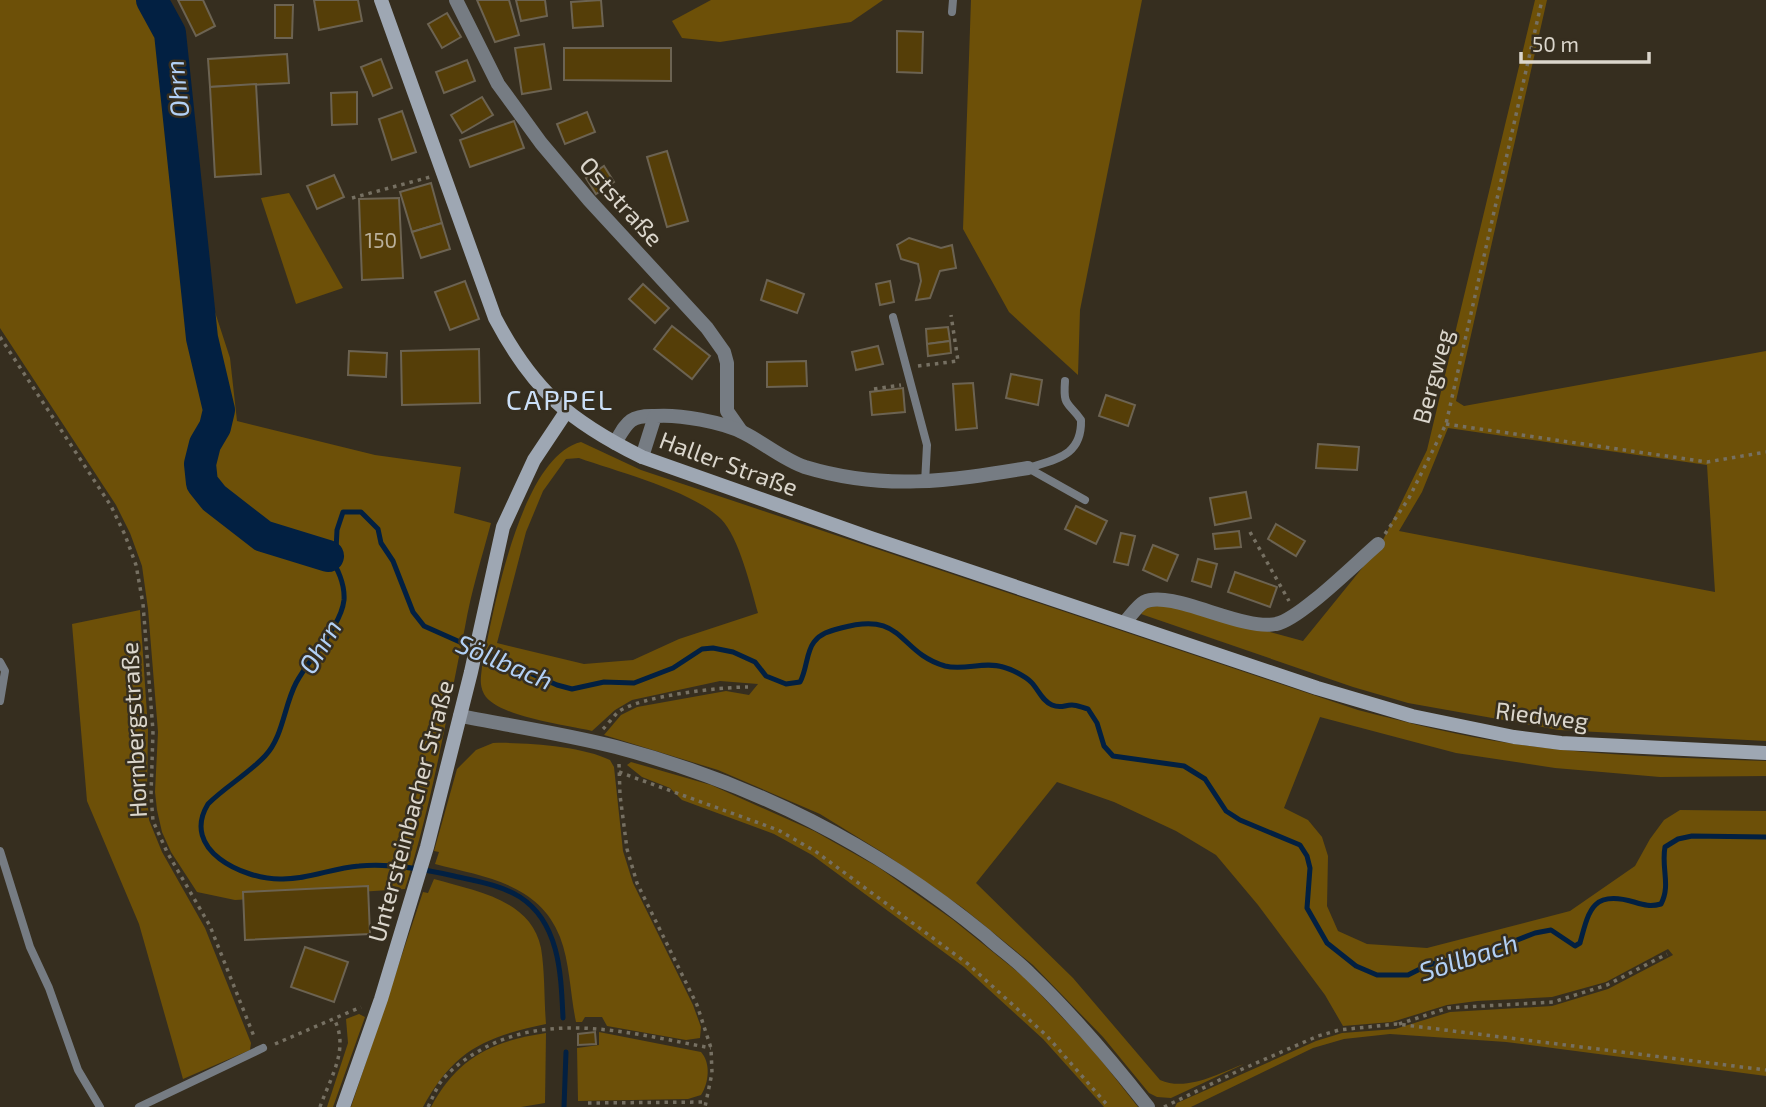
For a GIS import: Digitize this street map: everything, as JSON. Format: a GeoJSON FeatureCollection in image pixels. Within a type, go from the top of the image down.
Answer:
{"type":"FeatureCollection","features":[{"type":"Feature","properties":{"kind":"main road","name":"Haller Straße"},"geometry":{"type":"LineString","coordinates":[[381,0],[495,318],[514,354],[540,388],[566,412],[642,457],[871,538],[1317,688]]}},
{"type":"Feature","properties":{"kind":"main road","name":"Untersteinbacher Straße"},"geometry":{"type":"LineString","coordinates":[[343,1107],[381,999],[427,847],[471,672],[503,527],[534,460],[566,412]]}},
{"type":"Feature","properties":{"kind":"main road","name":"Riedweg"},"geometry":{"type":"LineString","coordinates":[[1317,688],[1412,716],[1514,737],[1631,748],[1766,753]]}},
{"type":"Feature","properties":{"kind":"street","name":"Oststraße"},"geometry":{"type":"LineString","coordinates":[[456,0],[498,84],[541,143],[589,200],[707,328],[724,352],[727,363],[727,411],[741,431]]}},
{"type":"Feature","properties":{"kind":"street"},"geometry":{"type":"LineString","coordinates":[[615,443],[629,420],[642,415],[676,415],[741,431],[802,466],[854,480],[925,483],[1028,468]]}},
{"type":"Feature","properties":{"kind":"street"},"geometry":{"type":"LineString","coordinates":[[642,457],[656,416]]}},
{"type":"Feature","properties":{"kind":"street"},"geometry":{"type":"LineString","coordinates":[[1125,622],[1144,602],[1166,600],[1260,626],[1279,624],[1297,614],[1378,544]]}},
{"type":"Feature","properties":{"kind":"street"},"geometry":{"type":"LineString","coordinates":[[460,716],[618,748],[715,778],[816,821],[881,859],[956,912],[1028,971],[1098,1043],[1148,1107]]}},
{"type":"Feature","properties":{"kind":"lane"},"geometry":{"type":"LineString","coordinates":[[952,12],[953,0]]}},
{"type":"Feature","properties":{"kind":"lane"},"geometry":{"type":"LineString","coordinates":[[893,317],[927,444],[925,483]]}},
{"type":"Feature","properties":{"kind":"lane"},"geometry":{"type":"LineString","coordinates":[[1028,468],[1061,458],[1070,452],[1078,441],[1081,420],[1066,405],[1065,381]]}},
{"type":"Feature","properties":{"kind":"lane"},"geometry":{"type":"LineString","coordinates":[[1028,468],[1085,500]]}},
{"type":"Feature","properties":{"kind":"lane"},"geometry":{"type":"LineString","coordinates":[[0,662],[5,671],[0,701]]}},
{"type":"Feature","properties":{"kind":"lane"},"geometry":{"type":"LineString","coordinates":[[0,851],[30,947],[49,988],[78,1070],[100,1107]]}},
{"type":"Feature","properties":{"kind":"lane"},"geometry":{"type":"LineString","coordinates":[[139,1107],[264,1048]]}},
{"type":"Feature","properties":{"kind":"path","name":"Bergweg"},"geometry":{"type":"LineString","coordinates":[[1378,544],[1409,498],[1447,425],[1542,0]]}},
{"type":"Feature","properties":{"kind":"path"},"geometry":{"type":"LineString","coordinates":[[352,198],[442,173]]}},
{"type":"Feature","properties":{"kind":"path"},"geometry":{"type":"LineString","coordinates":[[906,368],[958,361],[951,316]]}},
{"type":"Feature","properties":{"kind":"path","name":"Hornbergstraße"},"geometry":{"type":"LineString","coordinates":[[0,337],[111,506],[125,535],[136,565],[143,604],[153,731],[153,821],[167,852],[210,926],[256,1043],[264,1048]]}},
{"type":"Feature","properties":{"kind":"path"},"geometry":{"type":"LineString","coordinates":[[874,389],[910,383]]}},
{"type":"Feature","properties":{"kind":"path"},"geometry":{"type":"LineString","coordinates":[[1447,425],[1707,462],[1766,452]]}},
{"type":"Feature","properties":{"kind":"path"},"geometry":{"type":"LineString","coordinates":[[1250,532],[1297,614]]}},
{"type":"Feature","properties":{"kind":"path"},"geometry":{"type":"LineString","coordinates":[[594,742],[618,713],[636,703],[727,687],[748,687]]}},
{"type":"Feature","properties":{"kind":"path"},"geometry":{"type":"LineString","coordinates":[[588,1103],[706,1105],[712,1073],[711,1048],[697,1005],[637,883],[627,849],[618,748]]}},
{"type":"Feature","properties":{"kind":"path"},"geometry":{"type":"LineString","coordinates":[[619,772],[778,830],[815,852],[968,964],[1047,1036],[1109,1107]]}},
{"type":"Feature","properties":{"kind":"path"},"geometry":{"type":"LineString","coordinates":[[1164,1107],[1318,1036],[1339,1030],[1397,1024],[1448,1008],[1553,1002],[1607,985],[1667,954]]}},
{"type":"Feature","properties":{"kind":"path"},"geometry":{"type":"LineString","coordinates":[[264,1048],[381,999]]}},
{"type":"Feature","properties":{"kind":"path"},"geometry":{"type":"LineString","coordinates":[[320,1107],[337,1065],[342,1044],[341,1031],[334,1019]]}},
{"type":"Feature","properties":{"kind":"path"},"geometry":{"type":"LineString","coordinates":[[1397,1024],[1766,1070]]}},
{"type":"Feature","properties":{"kind":"path"},"geometry":{"type":"LineString","coordinates":[[428,1107],[441,1082],[463,1060],[490,1044],[516,1034],[580,1027],[711,1048]]}},
{"type":"Feature","properties":{"kind":"shaded area"},"geometry":{"type":"Polygon","coordinates":[[[0,0],[170,0],[183,42],[214,309],[230,358],[237,421],[375,455],[461,467],[454,513],[491,523],[470,601],[431,792],[405,889],[235,900],[197,892],[171,852],[162,832],[155,792],[158,732],[142,566],[116,505],[0,328],[0,0]]]}},
{"type":"Feature","properties":{"kind":"shaded area"},"geometry":{"type":"Polygon","coordinates":[[[711,0],[883,0],[851,22],[720,42],[682,38],[672,21],[711,0]]]}},
{"type":"Feature","properties":{"kind":"shaded area"},"geometry":{"type":"Polygon","coordinates":[[[971,0],[1142,0],[1080,310],[1078,375],[1009,312],[963,229],[971,0]]]}},
{"type":"Feature","properties":{"kind":"shaded area"},"geometry":{"type":"Polygon","coordinates":[[[1535,0],[1547,0],[1456,401],[1464,406],[1766,351],[1766,741],[1559,730],[1408,703],[1353,687],[1141,614],[1146,608],[1168,604],[1303,641],[1380,546],[1427,450],[1535,0]],[[1448,428],[1422,492],[1399,531],[1715,592],[1707,465],[1448,428]]]}},
{"type":"Feature","properties":{"kind":"shaded area"},"geometry":{"type":"Polygon","coordinates":[[[289,193],[343,288],[296,304],[261,198],[289,193]]]}},
{"type":"Feature","properties":{"kind":"shaded area"},"geometry":{"type":"Polygon","coordinates":[[[581,442],[641,470],[1358,710],[1456,734],[1546,748],[1640,756],[1766,761],[1766,776],[1660,777],[1555,768],[1456,753],[1320,717],[1284,808],[1308,820],[1322,837],[1328,856],[1327,906],[1338,931],[1367,944],[1427,948],[1570,911],[1635,866],[1664,820],[1680,810],[1766,811],[1766,1076],[1506,1042],[1390,1034],[1344,1039],[1313,1048],[1191,1107],[1175,1107],[1177,1103],[1316,1041],[1342,1033],[1395,1029],[1450,1012],[1552,1006],[1608,989],[1673,955],[1668,949],[1606,982],[1552,997],[1447,1005],[1392,1022],[1343,1026],[1325,995],[1258,905],[1216,855],[1176,831],[1114,802],[1057,782],[976,883],[1073,978],[1160,1080],[1192,1083],[1244,1064],[1171,1098],[1157,1097],[1149,1093],[1103,1037],[1033,965],[963,908],[885,854],[820,814],[718,770],[604,735],[621,715],[637,707],[726,691],[749,695],[758,684],[720,681],[632,700],[615,710],[592,731],[517,714],[491,702],[482,690],[481,677],[502,576],[526,505],[541,476],[560,454],[581,442]],[[579,458],[566,459],[543,491],[526,532],[497,643],[584,664],[633,660],[679,639],[758,613],[739,550],[721,519],[674,491],[579,458]]]}},
{"type":"Feature","properties":{"kind":"shaded area"},"geometry":{"type":"Polygon","coordinates":[[[140,610],[148,729],[149,820],[162,852],[205,928],[251,1043],[250,1050],[183,1079],[139,924],[87,801],[72,624],[140,610]]]}},
{"type":"Feature","properties":{"kind":"shaded area"},"geometry":{"type":"Polygon","coordinates":[[[493,743],[569,748],[610,760],[614,767],[623,851],[633,883],[693,1005],[701,1027],[700,1038],[686,1040],[607,1026],[602,1017],[585,1017],[582,1022],[576,1022],[563,947],[551,919],[538,905],[508,885],[435,864],[439,852],[434,851],[457,769],[476,750],[493,743]]]}},
{"type":"Feature","properties":{"kind":"shaded area"},"geometry":{"type":"Polygon","coordinates":[[[631,762],[711,785],[814,831],[878,867],[952,919],[1025,978],[1093,1050],[1138,1107],[1104,1107],[1043,1039],[964,967],[812,855],[774,834],[682,800],[670,788],[642,777],[627,765],[631,762]]]}},
{"type":"Feature","properties":{"kind":"shaded area"},"geometry":{"type":"Polygon","coordinates":[[[434,879],[483,893],[514,908],[526,918],[535,931],[541,948],[546,1024],[505,1034],[473,1049],[447,1072],[423,1107],[351,1107],[423,892],[428,893],[434,879]]]}},
{"type":"Feature","properties":{"kind":"shaded area"},"geometry":{"type":"Polygon","coordinates":[[[359,1014],[365,1017],[333,1107],[327,1107],[348,1043],[346,1019],[359,1014]]]}},
{"type":"Feature","properties":{"kind":"shaded area"},"geometry":{"type":"Polygon","coordinates":[[[599,1032],[701,1052],[708,1073],[701,1095],[688,1099],[578,1101],[577,1048],[599,1045],[599,1032]]]}},
{"type":"Feature","properties":{"kind":"shaded area"},"geometry":{"type":"Polygon","coordinates":[[[546,1033],[545,1103],[521,1107],[431,1107],[452,1076],[478,1055],[509,1041],[546,1033]]]}},
{"type":"Feature","properties":{"kind":"building"},"geometry":{"type":"Polygon","coordinates":[[[178,0],[203,0],[215,26],[196,36],[178,0]]]}},
{"type":"Feature","properties":{"kind":"building"},"geometry":{"type":"Polygon","coordinates":[[[314,0],[358,0],[362,21],[319,30],[314,0]]]}},
{"type":"Feature","properties":{"kind":"building"},"geometry":{"type":"Polygon","coordinates":[[[477,0],[509,0],[519,35],[495,42],[477,0]]]}},
{"type":"Feature","properties":{"kind":"building"},"geometry":{"type":"Polygon","coordinates":[[[516,0],[545,0],[547,16],[521,21],[516,0]]]}},
{"type":"Feature","properties":{"kind":"building"},"geometry":{"type":"Polygon","coordinates":[[[601,0],[603,26],[573,28],[571,2],[601,0]]]}},
{"type":"Feature","properties":{"kind":"building"},"geometry":{"type":"Polygon","coordinates":[[[275,5],[293,5],[292,38],[275,38],[275,5]]]}},
{"type":"Feature","properties":{"kind":"building"},"geometry":{"type":"Polygon","coordinates":[[[447,13],[461,37],[442,48],[428,24],[447,13]]]}},
{"type":"Feature","properties":{"kind":"building"},"geometry":{"type":"Polygon","coordinates":[[[897,31],[923,32],[922,73],[897,72],[897,31]]]}},
{"type":"Feature","properties":{"kind":"building"},"geometry":{"type":"Polygon","coordinates":[[[544,44],[551,89],[522,94],[515,48],[544,44]]]}},
{"type":"Feature","properties":{"kind":"building"},"geometry":{"type":"Polygon","coordinates":[[[564,48],[671,48],[671,81],[564,80],[564,48]]]}},
{"type":"Feature","properties":{"kind":"building"},"geometry":{"type":"Polygon","coordinates":[[[287,54],[289,83],[210,87],[208,59],[287,54]]]}},
{"type":"Feature","properties":{"kind":"building"},"geometry":{"type":"Polygon","coordinates":[[[381,59],[392,88],[373,96],[361,67],[381,59]]]}},
{"type":"Feature","properties":{"kind":"building"},"geometry":{"type":"Polygon","coordinates":[[[467,60],[475,81],[444,93],[436,72],[467,60]]]}},
{"type":"Feature","properties":{"kind":"building"},"geometry":{"type":"Polygon","coordinates":[[[256,84],[261,174],[215,177],[210,87],[256,84]]]}},
{"type":"Feature","properties":{"kind":"building"},"geometry":{"type":"Polygon","coordinates":[[[357,92],[357,124],[332,125],[331,93],[357,92]]]}},
{"type":"Feature","properties":{"kind":"building"},"geometry":{"type":"Polygon","coordinates":[[[482,97],[493,115],[462,133],[451,115],[482,97]]]}},
{"type":"Feature","properties":{"kind":"building"},"geometry":{"type":"Polygon","coordinates":[[[402,111],[416,152],[392,160],[379,119],[402,111]]]}},
{"type":"Feature","properties":{"kind":"building"},"geometry":{"type":"Polygon","coordinates":[[[587,112],[595,132],[565,144],[557,124],[587,112]]]}},
{"type":"Feature","properties":{"kind":"building"},"geometry":{"type":"Polygon","coordinates":[[[514,121],[524,148],[470,167],[460,140],[514,121]]]}},
{"type":"Feature","properties":{"kind":"building"},"geometry":{"type":"Polygon","coordinates":[[[667,151],[688,221],[667,227],[647,157],[667,151]]]}},
{"type":"Feature","properties":{"kind":"building"},"geometry":{"type":"Polygon","coordinates":[[[604,166],[614,182],[596,194],[586,178],[604,166]]]}},
{"type":"Feature","properties":{"kind":"building"},"geometry":{"type":"Polygon","coordinates":[[[334,175],[344,197],[317,209],[307,186],[334,175]]]}},
{"type":"Feature","properties":{"kind":"building"},"geometry":{"type":"Polygon","coordinates":[[[431,183],[442,223],[412,232],[400,192],[431,183]]]}},
{"type":"Feature","properties":{"kind":"building"},"geometry":{"type":"Polygon","coordinates":[[[399,198],[403,278],[362,280],[359,199],[399,198]]]}},
{"type":"Feature","properties":{"kind":"building"},"geometry":{"type":"Polygon","coordinates":[[[442,223],[450,249],[421,258],[412,232],[442,223]]]}},
{"type":"Feature","properties":{"kind":"building"},"geometry":{"type":"Polygon","coordinates":[[[909,238],[941,248],[952,245],[956,268],[940,271],[930,298],[916,300],[921,281],[918,264],[901,259],[897,245],[909,238]]]}},
{"type":"Feature","properties":{"kind":"building"},"geometry":{"type":"Polygon","coordinates":[[[767,280],[804,294],[797,313],[761,300],[767,280]]]}},
{"type":"Feature","properties":{"kind":"building"},"geometry":{"type":"Polygon","coordinates":[[[465,281],[479,319],[450,330],[435,292],[465,281]]]}},
{"type":"Feature","properties":{"kind":"building"},"geometry":{"type":"Polygon","coordinates":[[[890,281],[894,302],[880,305],[876,284],[890,281]]]}},
{"type":"Feature","properties":{"kind":"building"},"geometry":{"type":"Polygon","coordinates":[[[643,284],[669,308],[655,323],[629,299],[643,284]]]}},
{"type":"Feature","properties":{"kind":"building"},"geometry":{"type":"Polygon","coordinates":[[[672,326],[710,356],[692,379],[654,349],[672,326]]]}},
{"type":"Feature","properties":{"kind":"building"},"geometry":{"type":"Polygon","coordinates":[[[948,327],[950,341],[927,344],[926,329],[948,327]]]}},
{"type":"Feature","properties":{"kind":"building"},"geometry":{"type":"Polygon","coordinates":[[[950,341],[951,353],[928,356],[927,344],[950,341]]]}},
{"type":"Feature","properties":{"kind":"building"},"geometry":{"type":"Polygon","coordinates":[[[878,346],[883,364],[856,370],[852,352],[878,346]]]}},
{"type":"Feature","properties":{"kind":"building"},"geometry":{"type":"Polygon","coordinates":[[[479,349],[480,403],[402,405],[401,351],[479,349]]]}},
{"type":"Feature","properties":{"kind":"building"},"geometry":{"type":"Polygon","coordinates":[[[349,351],[387,353],[386,377],[348,375],[349,351]]]}},
{"type":"Feature","properties":{"kind":"building"},"geometry":{"type":"Polygon","coordinates":[[[806,361],[807,386],[767,387],[767,362],[806,361]]]}},
{"type":"Feature","properties":{"kind":"building"},"geometry":{"type":"Polygon","coordinates":[[[1011,374],[1042,380],[1038,405],[1006,398],[1011,374]]]}},
{"type":"Feature","properties":{"kind":"building"},"geometry":{"type":"Polygon","coordinates":[[[973,383],[977,428],[956,430],[953,384],[973,383]]]}},
{"type":"Feature","properties":{"kind":"building"},"geometry":{"type":"Polygon","coordinates":[[[903,388],[905,412],[872,415],[870,392],[903,388]]]}},
{"type":"Feature","properties":{"kind":"building"},"geometry":{"type":"Polygon","coordinates":[[[1106,395],[1135,405],[1128,426],[1099,416],[1106,395]]]}},
{"type":"Feature","properties":{"kind":"building"},"geometry":{"type":"Polygon","coordinates":[[[1318,444],[1359,447],[1357,470],[1316,468],[1318,444]]]}},
{"type":"Feature","properties":{"kind":"building"},"geometry":{"type":"Polygon","coordinates":[[[1246,492],[1251,518],[1215,525],[1210,498],[1246,492]]]}},
{"type":"Feature","properties":{"kind":"building"},"geometry":{"type":"Polygon","coordinates":[[[1076,506],[1107,521],[1096,544],[1065,529],[1076,506]]]}},
{"type":"Feature","properties":{"kind":"building"},"geometry":{"type":"Polygon","coordinates":[[[1276,524],[1305,541],[1296,556],[1268,539],[1276,524]]]}},
{"type":"Feature","properties":{"kind":"building"},"geometry":{"type":"Polygon","coordinates":[[[1239,531],[1241,547],[1215,549],[1213,534],[1239,531]]]}},
{"type":"Feature","properties":{"kind":"building"},"geometry":{"type":"Polygon","coordinates":[[[1121,533],[1135,536],[1128,565],[1114,562],[1121,533]]]}},
{"type":"Feature","properties":{"kind":"building"},"geometry":{"type":"Polygon","coordinates":[[[1153,545],[1178,555],[1167,581],[1143,570],[1153,545]]]}},
{"type":"Feature","properties":{"kind":"building"},"geometry":{"type":"Polygon","coordinates":[[[1198,559],[1217,564],[1211,587],[1192,581],[1198,559]]]}},
{"type":"Feature","properties":{"kind":"building"},"geometry":{"type":"Polygon","coordinates":[[[1235,572],[1277,587],[1270,607],[1228,592],[1235,572]]]}},
{"type":"Feature","properties":{"kind":"building"},"geometry":{"type":"Polygon","coordinates":[[[368,886],[370,934],[245,940],[243,892],[368,886]]]}},
{"type":"Feature","properties":{"kind":"building"},"geometry":{"type":"Polygon","coordinates":[[[305,947],[348,962],[334,1002],[291,987],[305,947]]]}},
{"type":"Feature","properties":{"kind":"building"},"geometry":{"type":"Polygon","coordinates":[[[595,1032],[596,1044],[578,1045],[578,1034],[595,1032]]]}},
{"type":"Feature","properties":{"kind":"waterway","name":"Ohrn"},"geometry":{"type":"LineString","coordinates":[[152,0],[170,33],[202,338],[219,410],[200,464],[202,483],[214,498],[263,536],[328,556]]}},
{"type":"Feature","properties":{"kind":"waterway","name":"Söllbach"},"geometry":{"type":"LineString","coordinates":[[563,1018],[559,968],[551,935],[533,908],[513,893],[471,880],[395,866],[349,867],[290,879],[265,878],[249,874],[220,859],[209,848],[202,835],[202,820],[208,804],[258,763],[276,740],[296,683],[331,632],[342,610],[342,582],[328,556],[336,550],[337,530],[343,512],[361,512],[378,529],[381,543],[393,561],[413,612],[424,626],[557,685],[572,689],[604,682],[634,683],[673,668],[702,649],[713,648],[733,652],[755,662],[766,676],[786,684],[800,682],[809,651],[817,639],[829,631],[862,624],[877,624],[889,628],[917,652],[945,666],[996,665],[1014,671],[1031,682],[1048,703],[1060,707],[1074,705],[1088,709],[1097,723],[1104,746],[1113,756],[1184,766],[1205,779],[1226,811],[1240,820],[1300,845],[1310,868],[1307,908],[1327,943],[1356,966],[1377,975],[1408,975],[1428,965],[1494,949],[1535,933],[1551,930],[1575,946],[1580,943],[1590,912],[1601,901],[1620,899],[1647,905],[1661,904],[1666,883],[1665,847],[1678,839],[1692,836],[1766,837]]}},
{"type":"Feature","properties":{"kind":"waterway","name":"Ohrn"},"geometry":{"type":"LineString","coordinates":[[564,1107],[566,1052]]}},
{"type":"Feature","properties":{"kind":"district","name":"CAPPEL"},"geometry":{"type":"Point","coordinates":[560,399]}}]}
